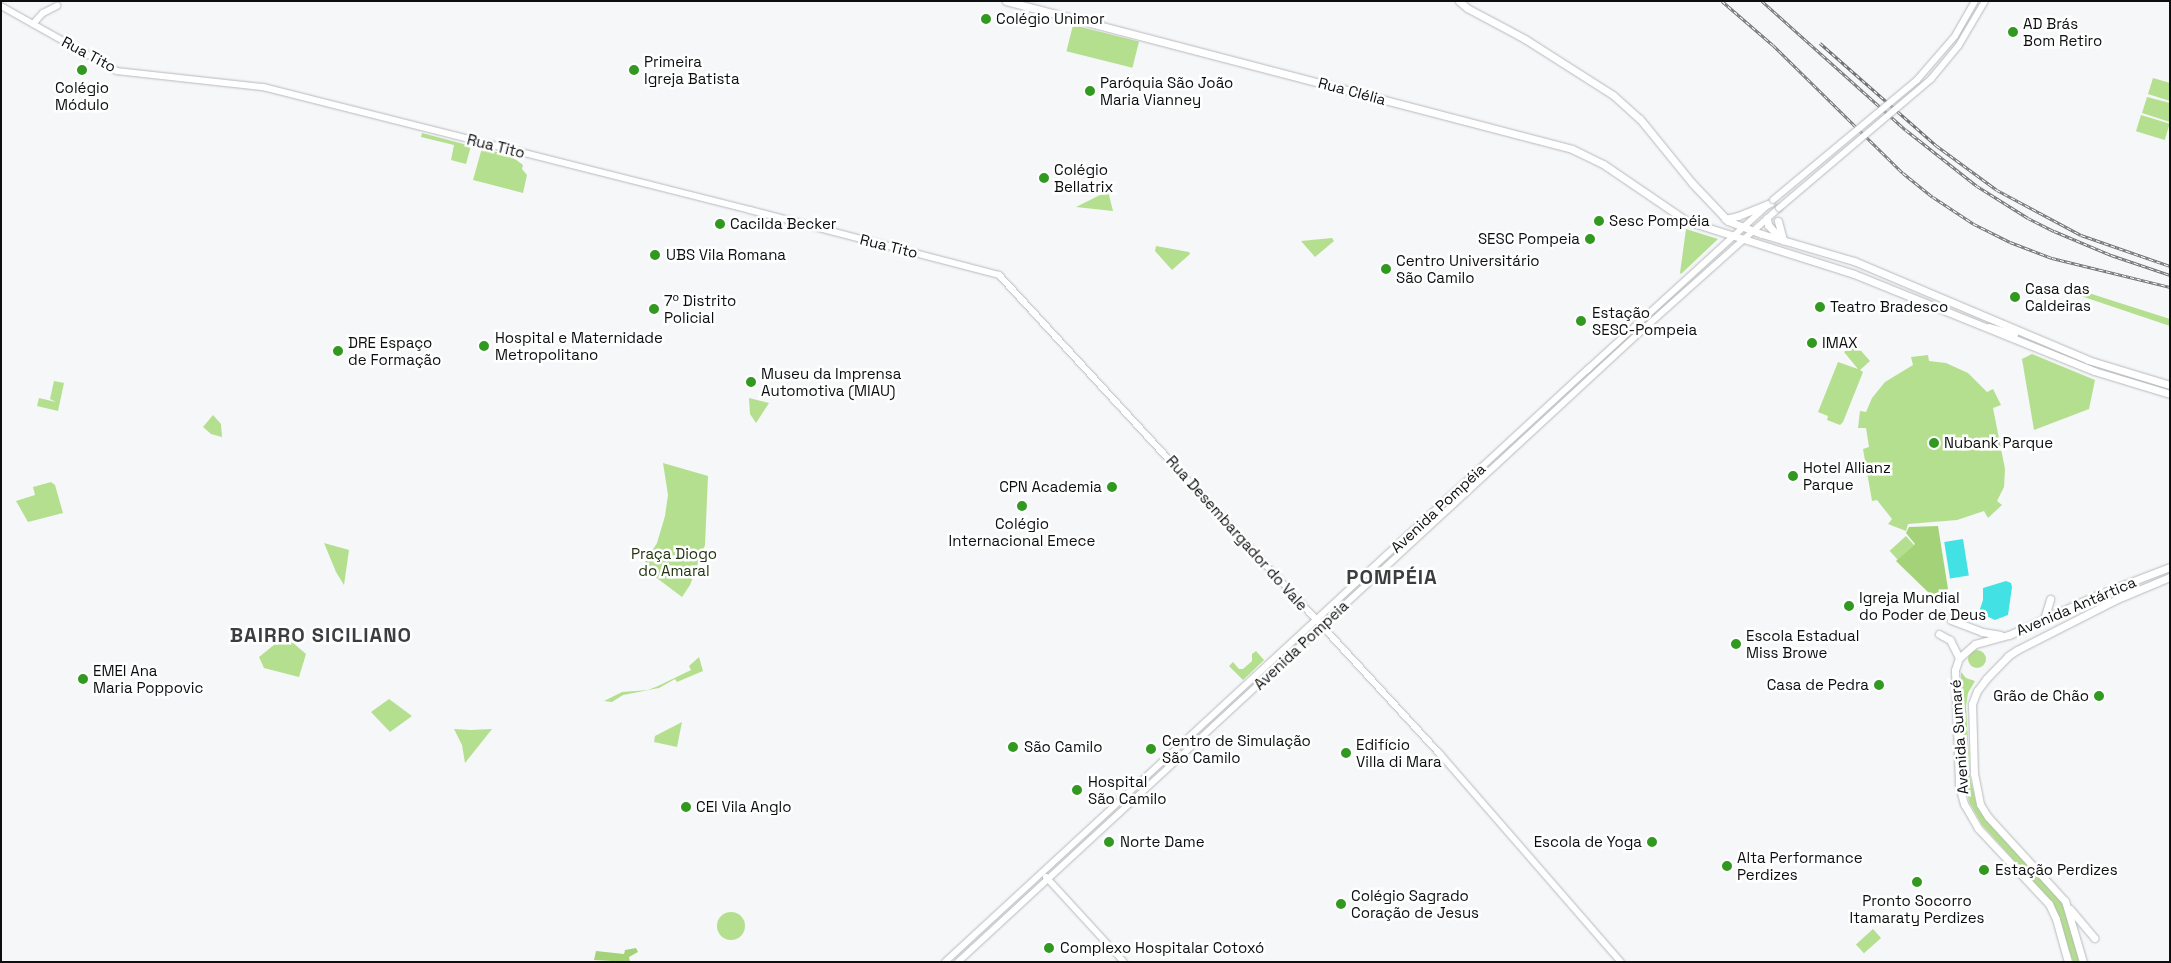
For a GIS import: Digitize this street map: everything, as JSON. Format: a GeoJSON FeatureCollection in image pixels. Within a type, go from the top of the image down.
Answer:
{"type":"FeatureCollection","features":[{"type":"Feature","properties":{"kind":"main road","name":"Rua Clélia"},"geometry":{"type":"LineString","coordinates":[[1006,1],[1572,149],[1603,164],[1680,218],[1854,274],[1978,325]]}},
{"type":"Feature","properties":{"kind":"main road"},"geometry":{"type":"LineString","coordinates":[[1460,1],[1467,8],[1525,39],[1598,84],[1623,104],[1651,131],[1692,183],[1725,219],[1751,230],[1854,261],[2108,367],[2170,385]]}},
{"type":"Feature","properties":{"kind":"main road"},"geometry":{"type":"LineString","coordinates":[[1732,236],[1917,80],[1955,36],[1975,1]]}},
{"type":"Feature","properties":{"kind":"main road","name":"Avenida Pompeia"},"geometry":{"type":"LineString","coordinates":[[958,962],[1751,230],[1931,79],[1959,45],[1985,1]]}},
{"type":"Feature","properties":{"kind":"main road","name":"Rua Tito"},"geometry":{"type":"LineString","coordinates":[[1,6],[118,71],[263,87],[750,210],[999,276]]}},
{"type":"Feature","properties":{"kind":"main road"},"geometry":{"type":"LineString","coordinates":[[33,24],[43,13],[57,6]]}},
{"type":"Feature","properties":{"kind":"main road"},"geometry":{"type":"LineString","coordinates":[[1725,219],[1739,216],[1772,202]]}},
{"type":"Feature","properties":{"kind":"main road"},"geometry":{"type":"LineString","coordinates":[[1766,218],[1768,225],[1783,240]]}},
{"type":"Feature","properties":{"kind":"main road"},"geometry":{"type":"LineString","coordinates":[[1778,221],[1783,240]]}},
{"type":"Feature","properties":{"kind":"main road","name":"Avenida Pompéia"},"geometry":{"type":"LineString","coordinates":[[1042,872],[1732,236]]}},
{"type":"Feature","properties":{"kind":"main road","name":"Rua Desembargador do Vale"},"geometry":{"type":"LineString","coordinates":[[999,276],[1491,810],[1621,962]]}},
{"type":"Feature","properties":{"kind":"main road"},"geometry":{"type":"LineString","coordinates":[[1978,325],[2000,328],[2044,346],[2050,343]]}},
{"type":"Feature","properties":{"kind":"main road"},"geometry":{"type":"LineString","coordinates":[[1978,325],[2106,376],[2170,394]]}},
{"type":"Feature","properties":{"kind":"main road","name":"Avenida Antártica"},"geometry":{"type":"LineString","coordinates":[[1959,658],[1967,649],[1981,642],[2006,636],[2097,595],[2170,567]]}},
{"type":"Feature","properties":{"kind":"main road","name":"Avenida Antártica"},"geometry":{"type":"LineString","coordinates":[[1986,679],[2008,656],[2035,640],[2126,595],[2170,577]]}},
{"type":"Feature","properties":{"kind":"main road"},"geometry":{"type":"LineString","coordinates":[[2044,619],[2050,599]]}},
{"type":"Feature","properties":{"kind":"main road"},"geometry":{"type":"LineString","coordinates":[[1951,620],[1982,632],[2006,636]]}},
{"type":"Feature","properties":{"kind":"main road"},"geometry":{"type":"LineString","coordinates":[[1940,634],[1950,640],[1959,658]]}},
{"type":"Feature","properties":{"kind":"main road","name":"Avenida Sumaré"},"geometry":{"type":"LineString","coordinates":[[1959,658],[1955,670],[1954,684],[1960,785],[1964,804],[1978,828],[2048,904],[2056,919],[2068,962]]}},
{"type":"Feature","properties":{"kind":"main road","name":"Avenida Sumaré"},"geometry":{"type":"LineString","coordinates":[[1986,679],[1974,697],[1971,714],[1974,774],[1980,804],[1988,818],[2056,890],[2067,905],[2083,962]]}},
{"type":"Feature","properties":{"kind":"main road"},"geometry":{"type":"LineString","coordinates":[[945,962],[1042,872],[1124,962]]}},
{"type":"Feature","properties":{"kind":"main road"},"geometry":{"type":"LineString","coordinates":[[2067,905],[2094,938]]}},
{"type":"Feature","properties":{"kind":"green space"},"geometry":{"type":"Polygon","coordinates":[[[1073,25],[1139,41],[1132,68],[1066,51],[1073,25]]]}},
{"type":"Feature","properties":{"kind":"green space"},"geometry":{"type":"Polygon","coordinates":[[[2153,78],[2170,83],[2170,101],[2148,94],[2153,78]]]}},
{"type":"Feature","properties":{"kind":"green space"},"geometry":{"type":"Polygon","coordinates":[[[2147,97],[2170,103],[2170,122],[2142,113],[2147,97]]]}},
{"type":"Feature","properties":{"kind":"green space"},"geometry":{"type":"Polygon","coordinates":[[[2141,115],[2170,124],[2165,140],[2136,131],[2141,115]]]}},
{"type":"Feature","properties":{"kind":"green space"},"geometry":{"type":"Polygon","coordinates":[[[422,133],[471,146],[466,164],[451,160],[454,145],[421,137],[422,133]]]}},
{"type":"Feature","properties":{"kind":"green space"},"geometry":{"type":"Polygon","coordinates":[[[482,148],[511,156],[523,165],[522,169],[527,175],[523,193],[473,180],[482,148]]]}},
{"type":"Feature","properties":{"kind":"green space"},"geometry":{"type":"Polygon","coordinates":[[[1108,191],[1113,211],[1076,207],[1108,191]]]}},
{"type":"Feature","properties":{"kind":"green space"},"geometry":{"type":"Polygon","coordinates":[[[1686,229],[1718,239],[1681,274],[1680,273],[1686,229]]]}},
{"type":"Feature","properties":{"kind":"green space"},"geometry":{"type":"Polygon","coordinates":[[[1332,238],[1334,241],[1315,257],[1301,241],[1332,238]]]}},
{"type":"Feature","properties":{"kind":"green space"},"geometry":{"type":"Polygon","coordinates":[[[1156,246],[1189,252],[1190,254],[1172,270],[1155,251],[1156,246]]]}},
{"type":"Feature","properties":{"kind":"green space"},"geometry":{"type":"Polygon","coordinates":[[[2076,289],[2170,319],[2170,326],[2075,294],[2076,289]]]}},
{"type":"Feature","properties":{"kind":"green space"},"geometry":{"type":"Polygon","coordinates":[[[1855,344],[1870,361],[1860,370],[1863,372],[1843,422],[1840,425],[1827,420],[1828,416],[1818,412],[1838,362],[1858,369],[1844,352],[1855,344]]]}},
{"type":"Feature","properties":{"kind":"green space"},"geometry":{"type":"Polygon","coordinates":[[[2032,354],[2095,380],[2089,409],[2034,430],[2022,359],[2032,354]]]}},
{"type":"Feature","properties":{"kind":"green space","name":"Nubank Parque"},"geometry":{"type":"Polygon","coordinates":[[[1928,355],[1929,361],[1946,363],[1968,373],[1987,392],[1993,389],[2001,405],[1993,408],[2005,469],[2004,487],[1997,501],[2002,505],[1988,518],[1984,511],[1957,520],[1908,524],[1906,531],[1888,524],[1892,519],[1877,500],[1872,501],[1863,449],[1869,447],[1866,428],[1858,428],[1860,411],[1866,412],[1872,398],[1885,382],[1913,365],[1911,357],[1928,355]]]}},
{"type":"Feature","properties":{"kind":"green space"},"geometry":{"type":"Polygon","coordinates":[[[54,381],[64,383],[58,411],[37,406],[39,398],[56,402],[50,399],[54,381]]]}},
{"type":"Feature","properties":{"kind":"green space"},"geometry":{"type":"Polygon","coordinates":[[[749,398],[769,403],[756,423],[750,414],[749,398]]]}},
{"type":"Feature","properties":{"kind":"green space"},"geometry":{"type":"Polygon","coordinates":[[[213,415],[221,424],[222,437],[211,434],[203,427],[213,415]]]}},
{"type":"Feature","properties":{"kind":"green space","name":"Praça Diogo do Amaral"},"geometry":{"type":"Polygon","coordinates":[[[663,463],[708,476],[705,545],[690,585],[682,597],[642,567],[657,543],[665,516],[668,495],[663,463]]]}},
{"type":"Feature","properties":{"kind":"green space"},"geometry":{"type":"Polygon","coordinates":[[[51,482],[55,485],[63,513],[28,522],[16,501],[35,495],[33,487],[51,482]]]}},
{"type":"Feature","properties":{"kind":"green space"},"geometry":{"type":"Polygon","coordinates":[[[1938,526],[1948,589],[1931,595],[1896,561],[1915,544],[1906,533],[1909,527],[1938,526]]]}},
{"type":"Feature","properties":{"kind":"green space"},"geometry":{"type":"Polygon","coordinates":[[[1906,536],[1914,545],[1898,560],[1890,551],[1906,536]]]}},
{"type":"Feature","properties":{"kind":"green space"},"geometry":{"type":"Polygon","coordinates":[[[324,543],[349,550],[344,585],[336,572],[324,543]]]}},
{"type":"Feature","properties":{"kind":"green space"},"geometry":{"type":"Polygon","coordinates":[[[285,636],[306,654],[299,677],[264,668],[259,657],[285,636]]]}},
{"type":"Feature","properties":{"kind":"green space"},"geometry":{"type":"Polygon","coordinates":[[[1973,650],[1981,650],[1986,655],[1984,666],[1973,668],[1968,663],[1968,655],[1973,650]]]}},
{"type":"Feature","properties":{"kind":"green space"},"geometry":{"type":"Polygon","coordinates":[[[1256,651],[1264,660],[1243,680],[1229,666],[1233,662],[1239,669],[1243,669],[1252,661],[1252,654],[1256,651]]]}},
{"type":"Feature","properties":{"kind":"green space"},"geometry":{"type":"Polygon","coordinates":[[[699,657],[703,671],[677,682],[675,679],[659,688],[623,695],[612,702],[604,701],[622,692],[648,690],[658,686],[691,670],[689,666],[699,657]]]}},
{"type":"Feature","properties":{"kind":"green space"},"geometry":{"type":"Polygon","coordinates":[[[1961,672],[1966,678],[1975,681],[1968,693],[1966,706],[1970,777],[1976,802],[2062,900],[2081,962],[2073,962],[2053,903],[1982,825],[1969,802],[1961,752],[1961,672]]]}},
{"type":"Feature","properties":{"kind":"green space"},"geometry":{"type":"Polygon","coordinates":[[[389,699],[412,716],[390,732],[371,712],[389,699]]]}},
{"type":"Feature","properties":{"kind":"green space"},"geometry":{"type":"Polygon","coordinates":[[[682,722],[677,747],[654,742],[655,736],[682,722]]]}},
{"type":"Feature","properties":{"kind":"green space"},"geometry":{"type":"Polygon","coordinates":[[[454,729],[492,729],[465,763],[462,745],[454,729]]]}},
{"type":"Feature","properties":{"kind":"green space"},"geometry":{"type":"Polygon","coordinates":[[[731,912],[741,916],[745,926],[741,936],[731,940],[721,936],[717,926],[721,916],[731,912]]]}},
{"type":"Feature","properties":{"kind":"green space"},"geometry":{"type":"Polygon","coordinates":[[[1873,929],[1881,938],[1864,953],[1856,944],[1873,929]]]}},
{"type":"Feature","properties":{"kind":"green space"},"geometry":{"type":"Polygon","coordinates":[[[636,948],[638,952],[629,957],[630,962],[594,960],[596,951],[624,954],[625,950],[636,948]]]}},
{"type":"Feature","properties":{"kind":"water"},"geometry":{"type":"Polygon","coordinates":[[[1963,539],[1969,576],[1950,579],[1944,542],[1963,539]]]}},
{"type":"Feature","properties":{"kind":"water"},"geometry":{"type":"Polygon","coordinates":[[[2006,581],[2011,583],[2012,587],[2008,615],[1995,620],[1982,614],[1980,609],[1983,600],[1983,588],[2006,581]]]}},
{"type":"Feature","properties":{"kind":"railway"},"geometry":{"type":"LineString","coordinates":[[1722,1],[1773,45],[1903,173],[1933,197],[1974,224],[2010,242],[2052,258],[2170,287]]}},
{"type":"Feature","properties":{"kind":"railway"},"geometry":{"type":"LineString","coordinates":[[1762,1],[1906,130],[1977,186],[2028,218],[2054,231],[2111,255],[2170,275]]}},
{"type":"Feature","properties":{"kind":"railway"},"geometry":{"type":"LineString","coordinates":[[1820,43],[1937,146],[1997,190],[2081,235],[2170,266]]}},
{"type":"Feature","properties":{"kind":"place","name":"Colégio Unimor"},"geometry":{"type":"Point","coordinates":[986,19]}},
{"type":"Feature","properties":{"kind":"place","name":"AD Brás Bom Retiro"},"geometry":{"type":"Point","coordinates":[2013,32]}},
{"type":"Feature","properties":{"kind":"place","name":"Colégio Módulo"},"geometry":{"type":"Point","coordinates":[82,70]}},
{"type":"Feature","properties":{"kind":"place","name":"Primeira Igreja Batista"},"geometry":{"type":"Point","coordinates":[634,70]}},
{"type":"Feature","properties":{"kind":"place","name":"Paróquia São João Maria Vianney"},"geometry":{"type":"Point","coordinates":[1090,91]}},
{"type":"Feature","properties":{"kind":"place","name":"Colégio Bellatrix"},"geometry":{"type":"Point","coordinates":[1044,178]}},
{"type":"Feature","properties":{"kind":"place","name":"Sesc Pompéia"},"geometry":{"type":"Point","coordinates":[1599,221]}},
{"type":"Feature","properties":{"kind":"place","name":"Cacilda Becker"},"geometry":{"type":"Point","coordinates":[720,224]}},
{"type":"Feature","properties":{"kind":"place","name":"SESC Pompeia"},"geometry":{"type":"Point","coordinates":[1590,239]}},
{"type":"Feature","properties":{"kind":"place","name":"UBS Vila Romana"},"geometry":{"type":"Point","coordinates":[655,255]}},
{"type":"Feature","properties":{"kind":"place","name":"Centro Universitário São Camilo"},"geometry":{"type":"Point","coordinates":[1386,269]}},
{"type":"Feature","properties":{"kind":"place","name":"Casa das Caldeiras"},"geometry":{"type":"Point","coordinates":[2015,297]}},
{"type":"Feature","properties":{"kind":"place","name":"Teatro Bradesco"},"geometry":{"type":"Point","coordinates":[1820,307]}},
{"type":"Feature","properties":{"kind":"place","name":"7º Distrito Policial"},"geometry":{"type":"Point","coordinates":[654,309]}},
{"type":"Feature","properties":{"kind":"place","name":"Estação SESC-Pompeia"},"geometry":{"type":"Point","coordinates":[1581,321]}},
{"type":"Feature","properties":{"kind":"place","name":"IMAX"},"geometry":{"type":"Point","coordinates":[1812,343]}},
{"type":"Feature","properties":{"kind":"place","name":"Hospital e Maternidade Metropolitano"},"geometry":{"type":"Point","coordinates":[484,346]}},
{"type":"Feature","properties":{"kind":"place","name":"DRE Espaço de Formação"},"geometry":{"type":"Point","coordinates":[338,351]}},
{"type":"Feature","properties":{"kind":"place","name":"Museu da Imprensa Automotiva (MIAU)"},"geometry":{"type":"Point","coordinates":[751,382]}},
{"type":"Feature","properties":{"kind":"place","name":"Nubank Parque"},"geometry":{"type":"Point","coordinates":[1934,443]}},
{"type":"Feature","properties":{"kind":"place","name":"Hotel Allianz Parque"},"geometry":{"type":"Point","coordinates":[1793,476]}},
{"type":"Feature","properties":{"kind":"place","name":"CPN Academia"},"geometry":{"type":"Point","coordinates":[1112,487]}},
{"type":"Feature","properties":{"kind":"place","name":"Colégio Internacional Emece"},"geometry":{"type":"Point","coordinates":[1022,506]}},
{"type":"Feature","properties":{"kind":"place","name":"Igreja Mundial do Poder de Deus"},"geometry":{"type":"Point","coordinates":[1849,606]}},
{"type":"Feature","properties":{"kind":"place","name":"Escola Estadual Miss Browe"},"geometry":{"type":"Point","coordinates":[1736,644]}},
{"type":"Feature","properties":{"kind":"place","name":"EMEI Ana Maria Poppovic"},"geometry":{"type":"Point","coordinates":[83,679]}},
{"type":"Feature","properties":{"kind":"place","name":"Casa de Pedra"},"geometry":{"type":"Point","coordinates":[1879,685]}},
{"type":"Feature","properties":{"kind":"place","name":"Grão de Chão"},"geometry":{"type":"Point","coordinates":[2099,696]}},
{"type":"Feature","properties":{"kind":"place","name":"São Camilo"},"geometry":{"type":"Point","coordinates":[1013,747]}},
{"type":"Feature","properties":{"kind":"place","name":"Centro de Simulação São Camilo"},"geometry":{"type":"Point","coordinates":[1151,749]}},
{"type":"Feature","properties":{"kind":"place","name":"Edifício Villa di Mara"},"geometry":{"type":"Point","coordinates":[1346,753]}},
{"type":"Feature","properties":{"kind":"place","name":"Hospital São Camilo"},"geometry":{"type":"Point","coordinates":[1077,790]}},
{"type":"Feature","properties":{"kind":"place","name":"CEI Vila Anglo"},"geometry":{"type":"Point","coordinates":[686,807]}},
{"type":"Feature","properties":{"kind":"place","name":"Norte Dame"},"geometry":{"type":"Point","coordinates":[1109,842]}},
{"type":"Feature","properties":{"kind":"place","name":"Escola de Yoga"},"geometry":{"type":"Point","coordinates":[1652,842]}},
{"type":"Feature","properties":{"kind":"place","name":"Alta Performance Perdizes"},"geometry":{"type":"Point","coordinates":[1727,866]}},
{"type":"Feature","properties":{"kind":"place","name":"Estação Perdizes"},"geometry":{"type":"Point","coordinates":[1984,870]}},
{"type":"Feature","properties":{"kind":"place","name":"Pronto Socorro Itamaraty Perdizes"},"geometry":{"type":"Point","coordinates":[1917,882]}},
{"type":"Feature","properties":{"kind":"place","name":"Colégio Sagrado Coração de Jesus"},"geometry":{"type":"Point","coordinates":[1341,904]}},
{"type":"Feature","properties":{"kind":"place","name":"Complexo Hospitalar Cotoxó"},"geometry":{"type":"Point","coordinates":[1049,948]}},
{"type":"Feature","properties":{"kind":"district","name":"POMPÉIA"},"geometry":{"type":"Point","coordinates":[1392,577]}},
{"type":"Feature","properties":{"kind":"district","name":"BAIRRO SICILIANO"},"geometry":{"type":"Point","coordinates":[321,635]}}]}
